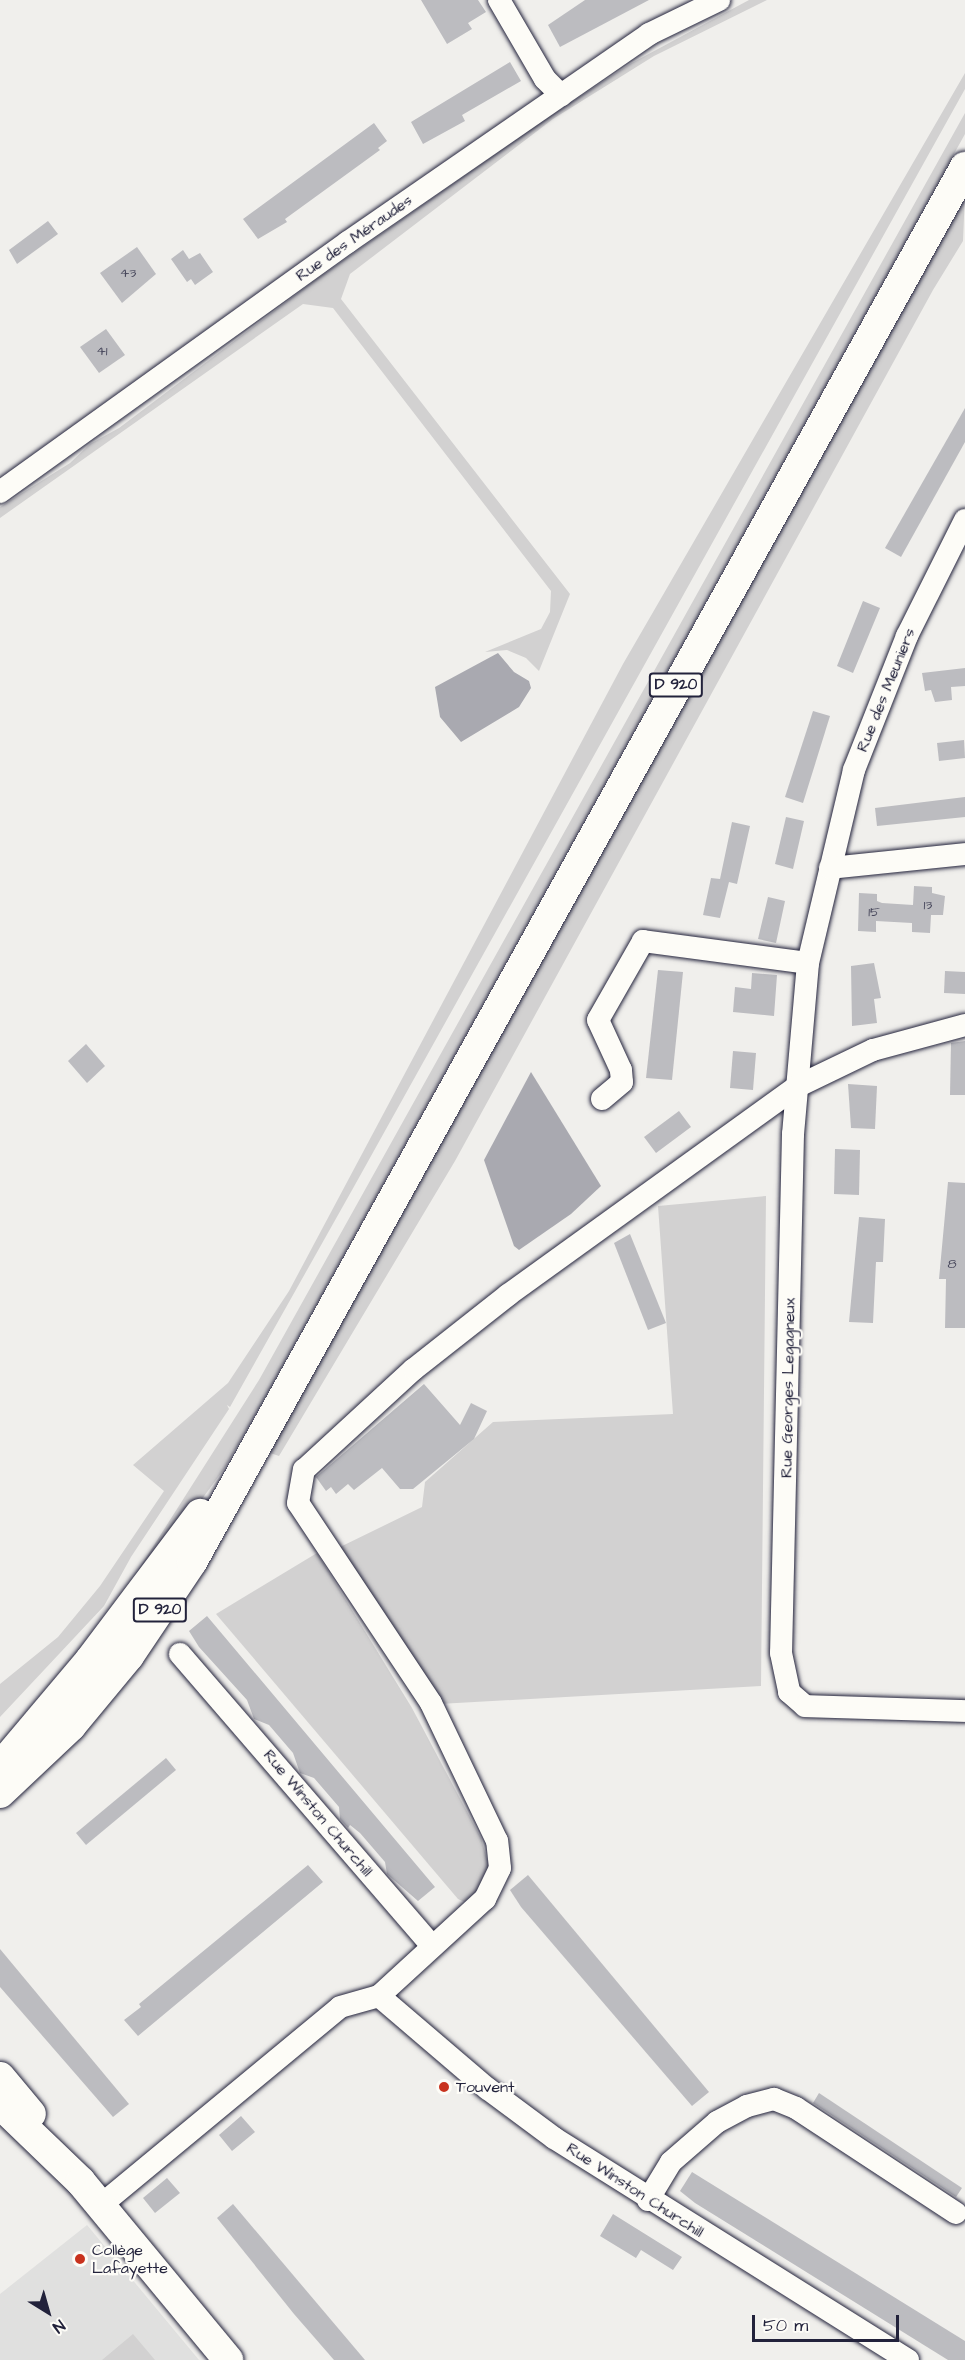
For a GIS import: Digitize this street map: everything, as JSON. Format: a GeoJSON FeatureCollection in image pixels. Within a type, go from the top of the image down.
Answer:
{"type":"FeatureCollection","features":[{"type":"Feature","properties":{"kind":"main road","name":"D 920"},"geometry":{"type":"LineString","coordinates":[[0,1793],[71,1726],[129,1656],[203,1542],[280,1398],[965,167]]}},
{"type":"Feature","properties":{"kind":"main road","name":"D 920"},"geometry":{"type":"LineString","coordinates":[[0,1767],[90,1660],[153,1579],[280,1398]]}},
{"type":"Feature","properties":{"kind":"main road","name":"D 920"},"geometry":{"type":"LineString","coordinates":[[0,1748],[90,1660]]}},
{"type":"Feature","properties":{"kind":"main road"},"geometry":{"type":"LineString","coordinates":[[0,2077],[81,2182],[228,2360]]}},
{"type":"Feature","properties":{"kind":"main road"},"geometry":{"type":"LineString","coordinates":[[0,2104],[81,2182]]}},
{"type":"Feature","properties":{"kind":"street"},"geometry":{"type":"LineString","coordinates":[[499,0],[545,79],[561,95]]}},
{"type":"Feature","properties":{"kind":"street","name":"Rue des Méraudes"},"geometry":{"type":"LineString","coordinates":[[0,492],[348,242],[649,34],[719,0]]}},
{"type":"Feature","properties":{"kind":"street","name":"Rue des Meuniers"},"geometry":{"type":"LineString","coordinates":[[808,963],[854,770],[907,636],[965,520]]}},
{"type":"Feature","properties":{"kind":"street"},"geometry":{"type":"LineString","coordinates":[[830,868],[965,854]]}},
{"type":"Feature","properties":{"kind":"street"},"geometry":{"type":"LineString","coordinates":[[602,1099],[622,1082],[621,1070],[598,1020],[643,941],[808,963]]}},
{"type":"Feature","properties":{"kind":"street","name":"Rue Georges Legagneux"},"geometry":{"type":"LineString","coordinates":[[808,963],[796,1087],[781,1653],[789,1692],[805,1706],[904,1711],[965,1711]]}},
{"type":"Feature","properties":{"kind":"street"},"geometry":{"type":"LineString","coordinates":[[101,2205],[340,2007],[379,1996],[485,1899],[500,1868],[497,1840],[431,1703],[298,1503],[304,1470],[414,1369],[499,1302],[796,1087],[873,1050],[965,1025]]}},
{"type":"Feature","properties":{"kind":"street","name":"Rue Winston Churchill"},"geometry":{"type":"LineString","coordinates":[[180,1654],[432,1946]]}},
{"type":"Feature","properties":{"kind":"street","name":"Rue Winston Churchill"},"geometry":{"type":"LineString","coordinates":[[379,1996],[488,2089],[648,2200],[908,2360]]}},
{"type":"Feature","properties":{"kind":"street"},"geometry":{"type":"LineString","coordinates":[[648,2200],[671,2162],[717,2122],[747,2106],[774,2099],[796,2108],[956,2213]]}},
{"type":"Feature","properties":{"kind":"shaded area"},"geometry":{"type":"Polygon","coordinates":[[[749,0],[767,0],[654,56],[553,119],[350,274],[341,299],[570,594],[539,671],[526,658],[507,650],[485,652],[541,629],[550,612],[551,591],[333,308],[303,304],[0,518],[0,507],[70,463],[90,444],[119,428],[314,281],[547,118],[630,64],[749,0]]]}},
{"type":"Feature","properties":{"kind":"shaded area"},"geometry":{"type":"Polygon","coordinates":[[[965,73],[965,89],[356,1183],[230,1407],[227,1405],[229,1409],[131,1557],[104,1606],[0,1717],[0,1684],[58,1637],[100,1586],[164,1491],[133,1465],[228,1383],[289,1291],[623,664],[965,73]]]}},
{"type":"Feature","properties":{"kind":"shaded area"},"geometry":{"type":"Polygon","coordinates":[[[965,113],[965,134],[259,1408],[224,1469],[174,1537],[128,1586],[259,1380],[965,113]]]}},
{"type":"Feature","properties":{"kind":"shaded area"},"geometry":{"type":"Polygon","coordinates":[[[965,193],[963,241],[933,290],[455,1161],[279,1456],[270,1453],[278,1427],[965,193]]]}},
{"type":"Feature","properties":{"kind":"shaded area"},"geometry":{"type":"Polygon","coordinates":[[[498,653],[514,672],[529,681],[531,688],[519,707],[461,742],[440,717],[435,687],[498,653]]]}},
{"type":"Feature","properties":{"kind":"shaded area"},"geometry":{"type":"Polygon","coordinates":[[[531,1072],[601,1186],[571,1214],[519,1250],[514,1246],[484,1160],[531,1072]]]}},
{"type":"Feature","properties":{"kind":"shaded area"},"geometry":{"type":"Polygon","coordinates":[[[766,1196],[761,1686],[439,1704],[336,1549],[422,1507],[425,1482],[493,1422],[673,1414],[658,1206],[766,1196]]]}},
{"type":"Feature","properties":{"kind":"shaded area"},"geometry":{"type":"Polygon","coordinates":[[[317,1553],[412,1708],[481,1838],[489,1866],[486,1884],[469,1904],[458,1899],[216,1614],[317,1553]]]}},
{"type":"Feature","properties":{"kind":"shaded area","name":"Collège Lafayette"},"geometry":{"type":"Polygon","coordinates":[[[87,2225],[199,2360],[0,2360],[0,2294],[87,2225]]]}},
{"type":"Feature","properties":{"kind":"shaded area"},"geometry":{"type":"Polygon","coordinates":[[[133,2334],[155,2360],[102,2360],[133,2334]]]}},
{"type":"Feature","properties":{"kind":"building"},"geometry":{"type":"Polygon","coordinates":[[[421,0],[478,0],[486,12],[468,23],[472,29],[447,44],[421,0]]]}},
{"type":"Feature","properties":{"kind":"building"},"geometry":{"type":"Polygon","coordinates":[[[585,0],[649,0],[560,47],[548,25],[585,0]]]}},
{"type":"Feature","properties":{"kind":"building"},"geometry":{"type":"Polygon","coordinates":[[[510,62],[521,81],[462,115],[465,121],[423,144],[411,122],[510,62]]]}},
{"type":"Feature","properties":{"kind":"building"},"geometry":{"type":"Polygon","coordinates":[[[374,123],[387,141],[378,148],[380,150],[285,219],[287,222],[258,239],[243,219],[374,123]]]}},
{"type":"Feature","properties":{"kind":"building"},"geometry":{"type":"Polygon","coordinates":[[[48,221],[58,234],[17,264],[9,250],[48,221]]]}},
{"type":"Feature","properties":{"kind":"building"},"geometry":{"type":"Polygon","coordinates":[[[137,247],[156,274],[122,303],[100,273],[137,247]]]}},
{"type":"Feature","properties":{"kind":"building"},"geometry":{"type":"Polygon","coordinates":[[[183,250],[189,259],[200,253],[213,272],[195,285],[191,279],[187,282],[171,259],[183,250]]]}},
{"type":"Feature","properties":{"kind":"building"},"geometry":{"type":"Polygon","coordinates":[[[106,329],[125,355],[99,373],[80,347],[106,329]]]}},
{"type":"Feature","properties":{"kind":"building"},"geometry":{"type":"Polygon","coordinates":[[[965,408],[965,442],[901,557],[885,548],[965,408]]]}},
{"type":"Feature","properties":{"kind":"building"},"geometry":{"type":"Polygon","coordinates":[[[863,601],[880,608],[853,673],[837,666],[863,601]]]}},
{"type":"Feature","properties":{"kind":"building"},"geometry":{"type":"Polygon","coordinates":[[[965,668],[965,686],[951,687],[952,700],[935,702],[931,690],[925,691],[922,673],[965,668]]]}},
{"type":"Feature","properties":{"kind":"building"},"geometry":{"type":"Polygon","coordinates":[[[813,711],[830,716],[803,803],[785,797],[813,711]]]}},
{"type":"Feature","properties":{"kind":"building"},"geometry":{"type":"Polygon","coordinates":[[[964,740],[965,758],[939,761],[937,743],[964,740]]]}},
{"type":"Feature","properties":{"kind":"building"},"geometry":{"type":"Polygon","coordinates":[[[965,797],[965,817],[877,826],[875,808],[965,797]]]}},
{"type":"Feature","properties":{"kind":"building"},"geometry":{"type":"Polygon","coordinates":[[[786,817],[804,821],[793,869],[775,864],[786,817]]]}},
{"type":"Feature","properties":{"kind":"building"},"geometry":{"type":"Polygon","coordinates":[[[732,822],[750,826],[737,884],[729,882],[720,918],[703,915],[711,878],[720,879],[732,822]]]}},
{"type":"Feature","properties":{"kind":"building"},"geometry":{"type":"Polygon","coordinates":[[[914,886],[932,887],[932,893],[945,896],[943,915],[931,915],[930,933],[912,932],[912,923],[876,921],[876,932],[858,931],[859,893],[877,894],[877,901],[882,903],[913,905],[914,886]]]}},
{"type":"Feature","properties":{"kind":"building"},"geometry":{"type":"Polygon","coordinates":[[[768,897],[785,901],[776,943],[758,939],[768,897]]]}},
{"type":"Feature","properties":{"kind":"building"},"geometry":{"type":"Polygon","coordinates":[[[874,963],[881,998],[874,999],[877,1023],[852,1026],[851,966],[874,963]]]}},
{"type":"Feature","properties":{"kind":"building"},"geometry":{"type":"Polygon","coordinates":[[[658,970],[683,972],[672,1080],[646,1078],[658,970]]]}},
{"type":"Feature","properties":{"kind":"building"},"geometry":{"type":"Polygon","coordinates":[[[945,971],[965,972],[965,994],[944,993],[945,971]]]}},
{"type":"Feature","properties":{"kind":"building"},"geometry":{"type":"Polygon","coordinates":[[[752,973],[777,975],[774,1016],[733,1012],[735,987],[751,989],[752,973]]]}},
{"type":"Feature","properties":{"kind":"building"},"geometry":{"type":"Polygon","coordinates":[[[965,1041],[965,1095],[950,1095],[951,1043],[965,1041]]]}},
{"type":"Feature","properties":{"kind":"building"},"geometry":{"type":"Polygon","coordinates":[[[86,1044],[105,1066],[87,1083],[68,1061],[86,1044]]]}},
{"type":"Feature","properties":{"kind":"building"},"geometry":{"type":"Polygon","coordinates":[[[733,1051],[756,1053],[753,1090],[730,1088],[733,1051]]]}},
{"type":"Feature","properties":{"kind":"building"},"geometry":{"type":"Polygon","coordinates":[[[848,1084],[877,1086],[875,1129],[851,1128],[848,1084]]]}},
{"type":"Feature","properties":{"kind":"building"},"geometry":{"type":"Polygon","coordinates":[[[679,1111],[691,1127],[656,1153],[644,1137],[679,1111]]]}},
{"type":"Feature","properties":{"kind":"building"},"geometry":{"type":"Polygon","coordinates":[[[835,1149],[860,1150],[859,1195],[834,1194],[835,1149]]]}},
{"type":"Feature","properties":{"kind":"building"},"geometry":{"type":"Polygon","coordinates":[[[948,1182],[965,1183],[965,1328],[945,1328],[946,1279],[939,1279],[948,1182]]]}},
{"type":"Feature","properties":{"kind":"building"},"geometry":{"type":"Polygon","coordinates":[[[859,1217],[885,1219],[883,1262],[876,1262],[873,1323],[849,1322],[859,1217]]]}},
{"type":"Feature","properties":{"kind":"building"},"geometry":{"type":"Polygon","coordinates":[[[630,1234],[666,1323],[648,1330],[614,1243],[630,1234]]]}},
{"type":"Feature","properties":{"kind":"building"},"geometry":{"type":"Polygon","coordinates":[[[424,1384],[460,1425],[471,1403],[487,1411],[474,1439],[413,1489],[400,1489],[382,1468],[354,1490],[348,1484],[336,1494],[331,1487],[326,1491],[316,1477],[424,1384]]]}},
{"type":"Feature","properties":{"kind":"building"},"geometry":{"type":"Polygon","coordinates":[[[207,1616],[435,1887],[418,1901],[387,1874],[385,1862],[360,1833],[350,1825],[348,1828],[340,1819],[339,1807],[314,1778],[300,1773],[293,1753],[269,1725],[254,1719],[247,1700],[199,1647],[189,1631],[207,1616]]]}},
{"type":"Feature","properties":{"kind":"building"},"geometry":{"type":"Polygon","coordinates":[[[166,1758],[176,1770],[86,1845],[76,1833],[166,1758]]]}},
{"type":"Feature","properties":{"kind":"building"},"geometry":{"type":"Polygon","coordinates":[[[308,1865],[323,1882],[138,2036],[124,2020],[141,2007],[139,2004],[308,1865]]]}},
{"type":"Feature","properties":{"kind":"building"},"geometry":{"type":"Polygon","coordinates":[[[528,1875],[709,2092],[692,2106],[521,1907],[510,1890],[528,1875]]]}},
{"type":"Feature","properties":{"kind":"building"},"geometry":{"type":"Polygon","coordinates":[[[0,1949],[129,2104],[113,2117],[0,1987],[0,1949]]]}},
{"type":"Feature","properties":{"kind":"building"},"geometry":{"type":"Polygon","coordinates":[[[819,2093],[962,2188],[956,2197],[813,2103],[819,2093]]]}},
{"type":"Feature","properties":{"kind":"building"},"geometry":{"type":"Polygon","coordinates":[[[241,2116],[255,2132],[232,2151],[219,2135],[241,2116]]]}},
{"type":"Feature","properties":{"kind":"building"},"geometry":{"type":"Polygon","coordinates":[[[692,2172],[965,2341],[965,2360],[948,2360],[695,2203],[680,2191],[692,2172]]]}},
{"type":"Feature","properties":{"kind":"building"},"geometry":{"type":"Polygon","coordinates":[[[167,2178],[180,2193],[155,2213],[143,2198],[167,2178]]]}},
{"type":"Feature","properties":{"kind":"building"},"geometry":{"type":"Polygon","coordinates":[[[233,2204],[365,2360],[334,2360],[294,2314],[217,2218],[233,2204]]]}},
{"type":"Feature","properties":{"kind":"building"},"geometry":{"type":"Polygon","coordinates":[[[613,2214],[682,2257],[673,2270],[641,2250],[636,2258],[600,2236],[613,2214]]]}},
{"type":"Feature","properties":{"kind":"place","name":"Touvent"},"geometry":{"type":"Point","coordinates":[444,2087]}},
{"type":"Feature","properties":{"kind":"place","name":"Collège Lafayette"},"geometry":{"type":"Point","coordinates":[80,2259]}}]}
